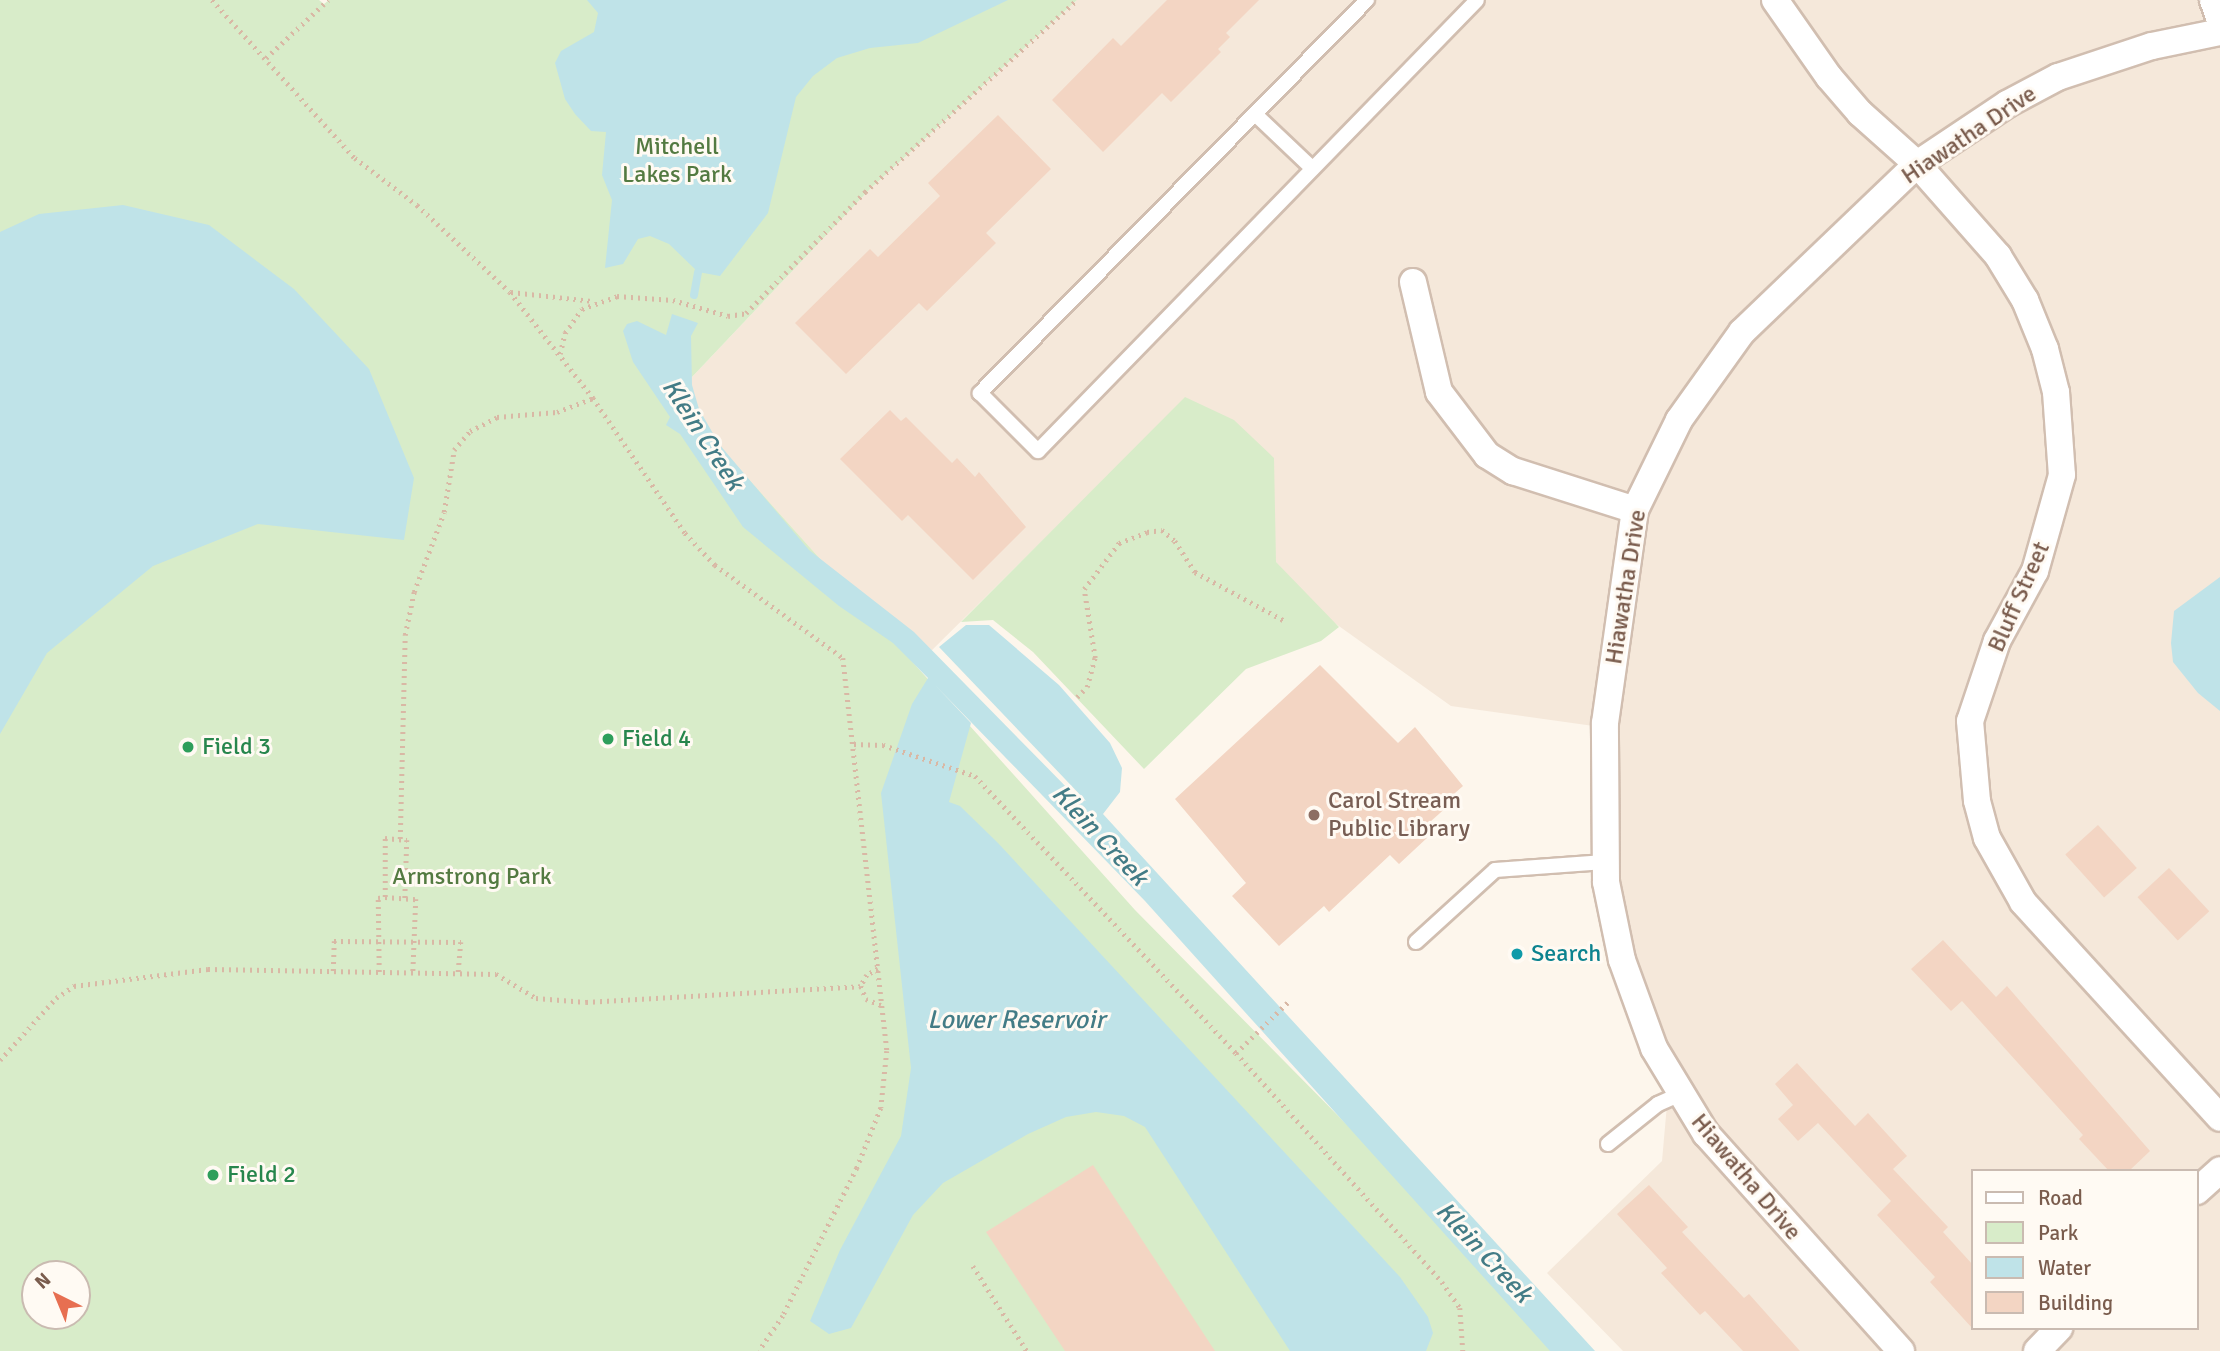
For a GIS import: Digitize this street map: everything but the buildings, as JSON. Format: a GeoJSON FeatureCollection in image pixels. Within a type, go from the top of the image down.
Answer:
{"type":"FeatureCollection","features":[{"type":"Feature","properties":{"kind":"street","name":"Bluff Street"},"geometry":{"type":"LineString","coordinates":[[1775,0],[1844,95],[1917,164],[1998,256],[2025,300],[2056,392],[2062,475],[2045,545],[1997,641],[1970,721],[1977,801],[1987,838],[2023,902],[2220,1118]]}},
{"type":"Feature","properties":{"kind":"street"},"geometry":{"type":"LineString","coordinates":[[2213,0],[2220,20]]}},
{"type":"Feature","properties":{"kind":"street","name":"Hiawatha Drive"},"geometry":{"type":"LineString","coordinates":[[1900,1351],[1746,1183],[1679,1094],[1654,1048],[1622,960],[1605,862],[1605,723],[1635,510],[1679,420],[1742,331],[1917,164],[2007,104],[2058,77],[2152,46],[2220,32]]}},
{"type":"Feature","properties":{"kind":"street"},"geometry":{"type":"LineString","coordinates":[[1413,282],[1439,392],[1462,429],[1487,455],[1522,474],[1635,510]]}},
{"type":"Feature","properties":{"kind":"street"},"geometry":{"type":"LineString","coordinates":[[2199,1189],[2220,1170]]}},
{"type":"Feature","properties":{"kind":"street"},"geometry":{"type":"LineString","coordinates":[[2036,1351],[2057,1330]]}},
{"type":"Feature","properties":{"kind":"lane"},"geometry":{"type":"LineString","coordinates":[[1367,0],[981,393],[1038,451],[1477,0]]}},
{"type":"Feature","properties":{"kind":"lane"},"geometry":{"type":"LineString","coordinates":[[1255,114],[1312,168]]}},
{"type":"Feature","properties":{"kind":"lane"},"geometry":{"type":"LineString","coordinates":[[1416,942],[1495,870],[1605,862]]}},
{"type":"Feature","properties":{"kind":"lane"},"geometry":{"type":"LineString","coordinates":[[1608,1144],[1658,1104],[1679,1094]]}},
{"type":"Feature","properties":{"kind":"path"},"geometry":{"type":"LineString","coordinates":[[212,0],[355,158],[417,205],[510,292],[593,398],[685,533],[715,565],[843,658],[887,1051],[881,1108],[801,1279],[760,1350]]}},
{"type":"Feature","properties":{"kind":"path"},"geometry":{"type":"LineString","coordinates":[[265,58],[328,0]]}},
{"type":"Feature","properties":{"kind":"path"},"geometry":{"type":"LineString","coordinates":[[510,292],[594,302],[643,295],[728,316],[746,313],[874,183],[1077,0]]}},
{"type":"Feature","properties":{"kind":"path"},"geometry":{"type":"LineString","coordinates":[[560,354],[573,320],[594,302]]}},
{"type":"Feature","properties":{"kind":"path"},"geometry":{"type":"LineString","coordinates":[[400,839],[405,635],[414,592],[444,512],[454,450],[470,431],[497,417],[557,412],[593,398]]}},
{"type":"Feature","properties":{"kind":"path"},"geometry":{"type":"LineString","coordinates":[[1077,697],[1087,687],[1096,658],[1084,589],[1119,543],[1147,532],[1162,530],[1175,541],[1195,572],[1285,621]]}},
{"type":"Feature","properties":{"kind":"path"},"geometry":{"type":"LineString","coordinates":[[854,744],[892,748],[975,776],[1236,1053],[1442,1282],[1460,1308],[1463,1351]]}},
{"type":"Feature","properties":{"kind":"path"},"geometry":{"type":"LineString","coordinates":[[385,897],[385,838],[400,839],[407,840],[405,899]]}},
{"type":"Feature","properties":{"kind":"path"},"geometry":{"type":"LineString","coordinates":[[379,972],[378,898],[385,897],[416,900],[413,973]]}},
{"type":"Feature","properties":{"kind":"path"},"geometry":{"type":"LineString","coordinates":[[333,971],[334,941],[461,942],[458,974]]}},
{"type":"Feature","properties":{"kind":"path"},"geometry":{"type":"LineString","coordinates":[[0,1060],[56,998],[74,986],[208,969],[496,974],[536,998],[586,1002],[861,986]]}},
{"type":"Feature","properties":{"kind":"path"},"geometry":{"type":"LineString","coordinates":[[878,970],[867,975],[861,986],[866,999],[881,1005]]}},
{"type":"Feature","properties":{"kind":"path"},"geometry":{"type":"LineString","coordinates":[[1236,1053],[1288,1002]]}},
{"type":"Feature","properties":{"kind":"path"},"geometry":{"type":"LineString","coordinates":[[973,1266],[1027,1351]]}},
{"type":"Feature","properties":{"kind":"shaded area"},"geometry":{"type":"Polygon","coordinates":[[[1077,0],[2220,0],[2220,1351],[1623,1351],[1547,1273],[1662,1161],[1671,1059],[1633,949],[1614,858],[1615,729],[1451,706],[1329,619],[1153,431],[916,666],[674,396],[871,188],[1077,0]]]}},
{"type":"Feature","properties":{"kind":"green space","name":"Armstrong Park"},"geometry":{"type":"Polygon","coordinates":[[[0,0],[319,0],[324,4],[329,0],[1077,0],[871,188],[674,396],[1135,910],[1361,1139],[1555,1351],[0,1351],[0,0]]]}},
{"type":"Feature","properties":{"kind":"green space"},"geometry":{"type":"Polygon","coordinates":[[[1185,397],[1234,420],[1274,458],[1276,562],[1339,627],[1321,641],[1246,669],[1144,769],[1033,652],[993,620],[961,622],[1185,397]]]}},
{"type":"Feature","properties":{"kind":"water"},"geometry":{"type":"Polygon","coordinates":[[[587,0],[1008,0],[918,43],[870,48],[837,58],[813,76],[796,97],[768,213],[720,276],[698,272],[669,244],[650,236],[638,239],[623,264],[605,268],[612,200],[602,175],[606,132],[591,131],[575,114],[565,99],[555,63],[561,51],[594,32],[598,13],[587,0]]]}},
{"type":"Feature","properties":{"kind":"water"},"geometry":{"type":"Polygon","coordinates":[[[123,205],[209,225],[294,289],[369,369],[414,478],[404,540],[258,524],[153,566],[47,653],[0,734],[0,232],[39,214],[123,205]]]}},
{"type":"Feature","properties":{"kind":"water","name":"Lower Reservoir"},"geometry":{"type":"Polygon","coordinates":[[[672,314],[698,323],[691,336],[692,385],[699,409],[719,444],[809,550],[914,632],[1077,798],[1086,801],[939,647],[966,625],[989,625],[1059,685],[1110,743],[1122,768],[1120,792],[1103,814],[1595,1351],[1550,1351],[1145,901],[935,685],[971,723],[949,802],[960,806],[998,843],[1400,1277],[1428,1317],[1433,1333],[1426,1351],[1290,1351],[1145,1127],[1124,1116],[1096,1112],[1066,1117],[1028,1134],[943,1183],[913,1215],[851,1328],[829,1334],[810,1321],[840,1250],[901,1136],[911,1068],[881,793],[912,704],[928,678],[893,643],[839,606],[743,527],[680,434],[666,425],[670,417],[633,362],[623,331],[627,324],[637,321],[666,335],[672,314]]]}},
{"type":"Feature","properties":{"kind":"water"},"geometry":{"type":"Polygon","coordinates":[[[2220,577],[2220,711],[2198,693],[2173,662],[2171,643],[2174,611],[2220,577]]]}},
{"type":"Feature","properties":{"kind":"waterway"},"geometry":{"type":"LineString","coordinates":[[694,295],[698,272]]}},
{"type":"Feature","properties":{"kind":"place","name":"Field 4"},"geometry":{"type":"Point","coordinates":[608,739]}},
{"type":"Feature","properties":{"kind":"place","name":"Field 3"},"geometry":{"type":"Point","coordinates":[188,747]}},
{"type":"Feature","properties":{"kind":"place","name":"Carol Stream Public Library"},"geometry":{"type":"Point","coordinates":[1314,815]}},
{"type":"Feature","properties":{"kind":"place","name":"Search"},"geometry":{"type":"Point","coordinates":[1517,954]}},
{"type":"Feature","properties":{"kind":"place","name":"Field 2"},"geometry":{"type":"Point","coordinates":[213,1175]}},
{"type":"Feature","properties":{"kind":"park label","name":"Mitchell Lakes Park"},"geometry":{"type":"Point","coordinates":[677,161]}},
{"type":"Feature","properties":{"kind":"water label","name":"Klein Creek"},"geometry":{"type":"Point","coordinates":[702,435]}},
{"type":"Feature","properties":{"kind":"water label","name":"Klein Creek"},"geometry":{"type":"Point","coordinates":[1099,836]}},
{"type":"Feature","properties":{"kind":"water label","name":"Klein Creek"},"geometry":{"type":"Point","coordinates":[1483,1253]}}]}
